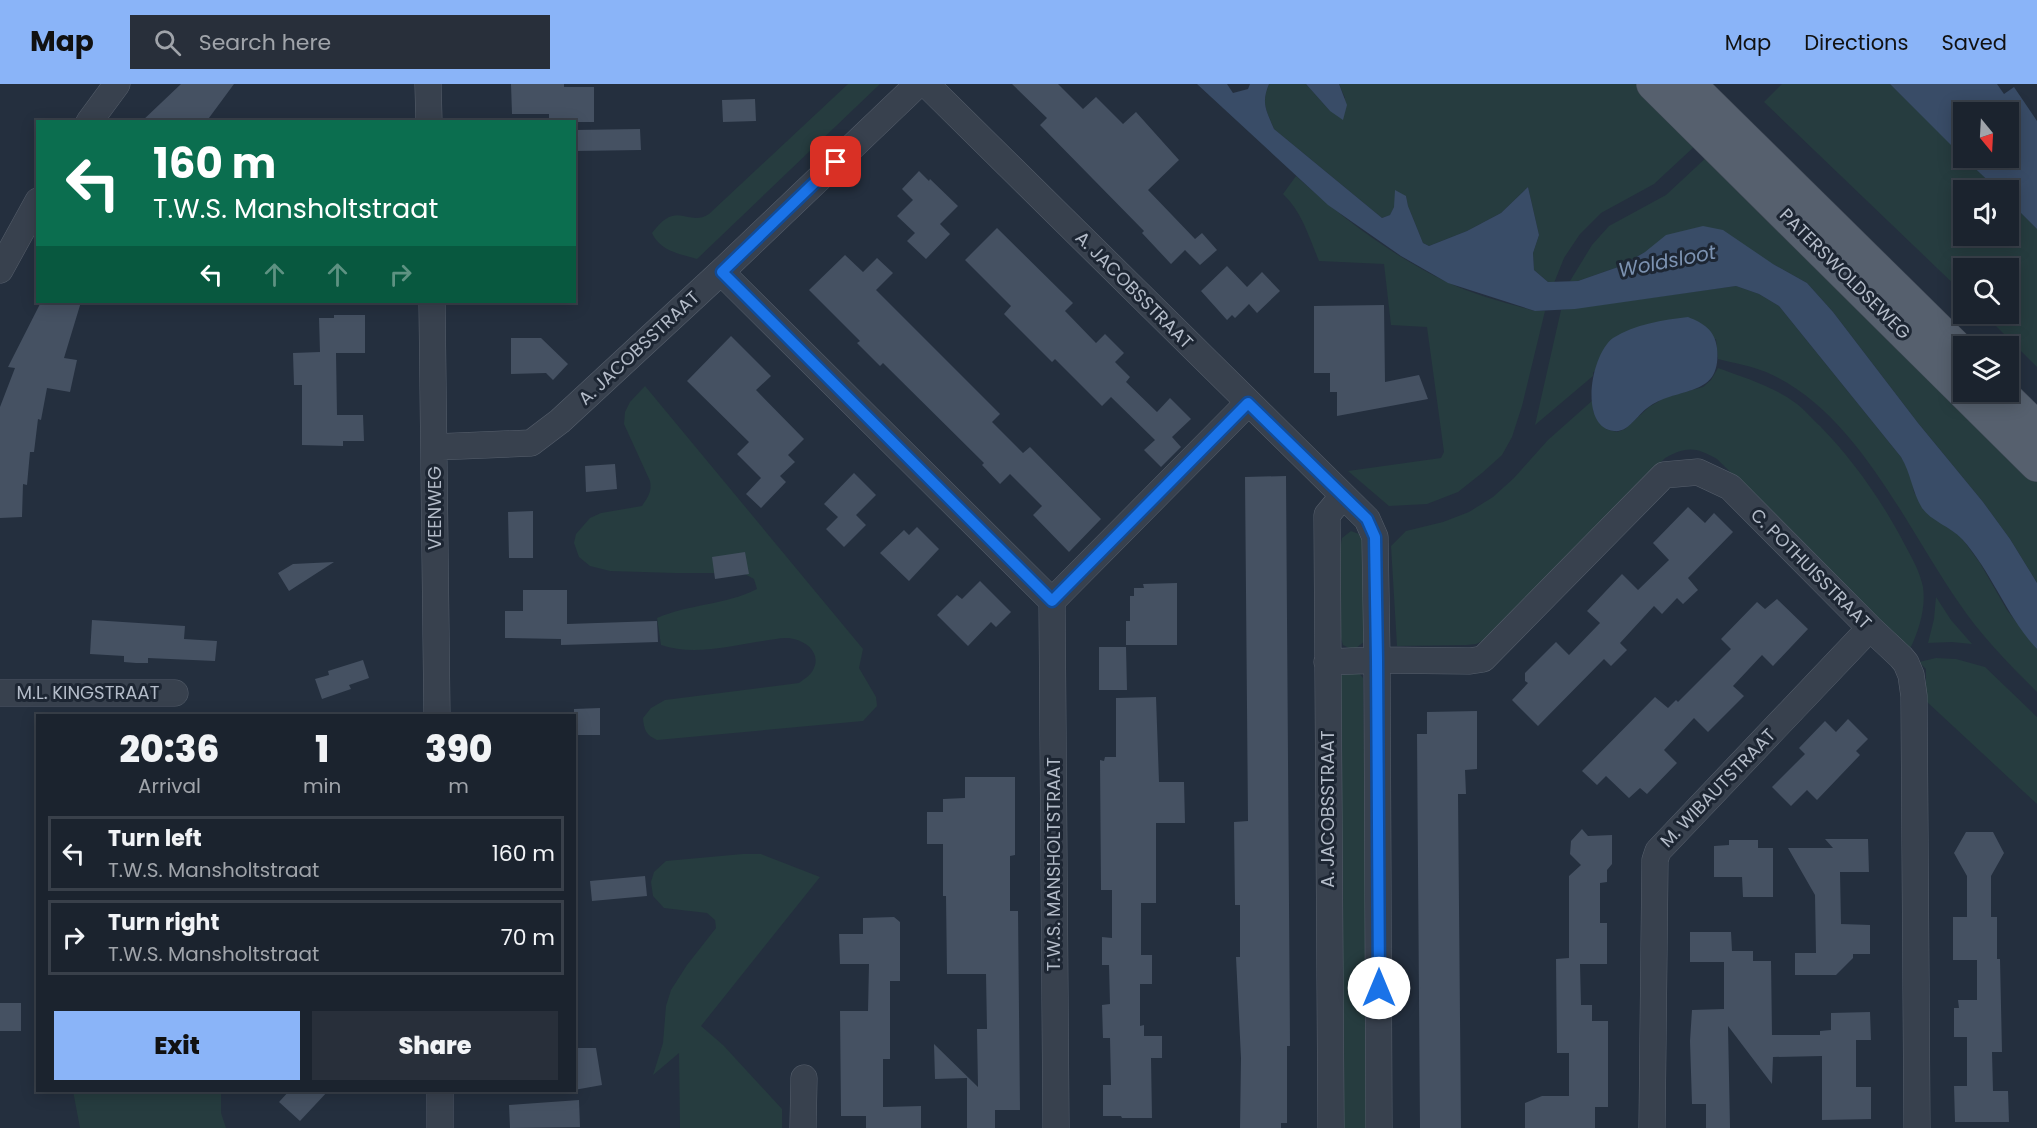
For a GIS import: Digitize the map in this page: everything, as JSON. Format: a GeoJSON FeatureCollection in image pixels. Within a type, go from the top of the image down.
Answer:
{"type":"FeatureCollection","features":[{"type":"Feature","properties":{"kind":"main road","name":"PATERSWOLDSEWEG"},"geometry":{"type":"LineString","coordinates":[[1653,84],[2037,465]]}},
{"type":"Feature","properties":{"kind":"main road","name":"PATERSWOLDSEWEG"},"geometry":{"type":"LineString","coordinates":[[1689,84],[1953,344]]}},
{"type":"Feature","properties":{"kind":"main road"},"geometry":{"type":"LineString","coordinates":[[2010,402],[2037,428]]}},
{"type":"Feature","properties":{"kind":"street"},"geometry":{"type":"LineString","coordinates":[[90,120],[117,84]]}},
{"type":"Feature","properties":{"kind":"street"},"geometry":{"type":"LineString","coordinates":[[428,84],[429,120]]}},
{"type":"Feature","properties":{"kind":"street","name":"A. JACOBSSTRAAT"},"geometry":{"type":"LineString","coordinates":[[435,447],[531,443],[560,422],[722,272],[918,84]]}},
{"type":"Feature","properties":{"kind":"street","name":"A. JACOBSSTRAAT"},"geometry":{"type":"LineString","coordinates":[[926,84],[1342,497],[1367,519],[1375,537],[1379,1128]]}},
{"type":"Feature","properties":{"kind":"street"},"geometry":{"type":"LineString","coordinates":[[0,270],[36,205]]}},
{"type":"Feature","properties":{"kind":"street"},"geometry":{"type":"LineString","coordinates":[[722,272],[1052,601],[1248,403]]}},
{"type":"Feature","properties":{"kind":"street","name":"VEENWEG"},"geometry":{"type":"LineString","coordinates":[[432,303],[437,714]]}},
{"type":"Feature","properties":{"kind":"street","name":"C. POTHUISSTRAAT"},"geometry":{"type":"LineString","coordinates":[[1327,662],[1483,659],[1664,475],[1698,472],[1730,487],[1906,663],[1911,675],[1914,696],[1917,1128]]}},
{"type":"Feature","properties":{"kind":"street","name":"A. JACOBSSTRAAT"},"geometry":{"type":"LineString","coordinates":[[1331,1128],[1327,515],[1342,497]]}},
{"type":"Feature","properties":{"kind":"street","name":"T.W.S. MANSHOLTSTRAAT"},"geometry":{"type":"LineString","coordinates":[[1052,601],[1056,1128]]}},
{"type":"Feature","properties":{"kind":"street","name":"M. WIBAUTSTRAAT"},"geometry":{"type":"LineString","coordinates":[[1652,1128],[1655,860],[1658,851],[1870,628]]}},
{"type":"Feature","properties":{"kind":"street","name":"M.L. KINGSTRAAT"},"geometry":{"type":"LineString","coordinates":[[0,693],[176,693]]}},
{"type":"Feature","properties":{"kind":"street"},"geometry":{"type":"LineString","coordinates":[[803,1128],[804,1078]]}},
{"type":"Feature","properties":{"kind":"street"},"geometry":{"type":"LineString","coordinates":[[440,1092],[440,1128]]}},
{"type":"Feature","properties":{"kind":"green space"},"geometry":{"type":"Polygon","coordinates":[[[848,84],[880,84],[697,259],[671,251],[660,244],[652,233],[661,223],[676,215],[694,218],[709,214],[848,84]]]}},
{"type":"Feature","properties":{"kind":"green space"},"geometry":{"type":"Polygon","coordinates":[[[1269,84],[1306,84],[1330,111],[1345,98],[1339,84],[1636,84],[1696,145],[1654,184],[1601,213],[1580,234],[1564,258],[1554,283],[1548,282],[1534,270],[1533,253],[1539,235],[1528,187],[1501,213],[1467,231],[1429,246],[1423,243],[1406,196],[1394,207],[1390,215],[1382,218],[1274,129],[1266,106],[1265,96],[1269,84]]]}},
{"type":"Feature","properties":{"kind":"green space"},"geometry":{"type":"Polygon","coordinates":[[[1782,84],[1890,84],[1953,146],[1953,168],[1976,168],[1988,180],[1953,180],[1953,246],[2019,246],[2019,211],[2037,229],[2037,367],[2019,349],[2019,336],[2006,336],[1994,324],[2019,324],[2019,258],[1953,258],[1953,283],[1764,102],[1782,84]]]}},
{"type":"Feature","properties":{"kind":"green space"},"geometry":{"type":"Polygon","coordinates":[[[1709,155],[1953,395],[1953,402],[1961,402],[2037,477],[2037,583],[2010,539],[1983,502],[1918,423],[1833,312],[1807,283],[1773,264],[1645,252],[1621,266],[1578,281],[1570,281],[1592,245],[1609,226],[1666,195],[1709,155]]]}},
{"type":"Feature","properties":{"kind":"green space"},"geometry":{"type":"Polygon","coordinates":[[[1296,176],[1368,235],[1427,272],[1479,295],[1535,311],[1545,311],[1522,406],[1512,437],[1502,455],[1458,492],[1427,504],[1389,506],[1348,471],[1441,458],[1444,452],[1427,327],[1391,325],[1384,264],[1319,261],[1300,217],[1283,194],[1296,176]]]}},
{"type":"Feature","properties":{"kind":"green space"},"geometry":{"type":"Polygon","coordinates":[[[1736,286],[1759,294],[1779,306],[1901,457],[1910,471],[1914,492],[1924,510],[1961,537],[1980,563],[2007,610],[2037,649],[2037,692],[1977,627],[1939,573],[1876,473],[1827,413],[1798,390],[1766,372],[1718,359],[1716,339],[1593,372],[1593,376],[1535,425],[1561,310],[1736,286]]]}},
{"type":"Feature","properties":{"kind":"green space"},"geometry":{"type":"Polygon","coordinates":[[[1718,368],[1769,387],[1800,406],[1856,467],[1877,497],[1913,560],[1923,587],[1924,603],[1921,619],[1910,649],[1717,459],[1697,450],[1679,451],[1665,458],[1484,640],[1466,645],[1397,646],[1391,546],[1406,531],[1443,522],[1469,512],[1493,497],[1514,478],[1548,440],[1593,400],[1593,411],[1606,429],[1617,432],[1625,429],[1649,407],[1666,397],[1703,387],[1711,380],[1718,368]]]}},
{"type":"Feature","properties":{"kind":"green space"},"geometry":{"type":"Polygon","coordinates":[[[645,386],[863,649],[859,668],[876,697],[877,706],[863,721],[657,740],[646,732],[643,718],[651,708],[665,700],[799,683],[812,672],[815,657],[805,643],[786,638],[699,650],[661,645],[657,618],[733,598],[757,589],[754,579],[743,573],[610,571],[590,566],[579,557],[574,543],[576,534],[590,518],[601,513],[642,506],[649,494],[650,481],[624,424],[625,412],[630,402],[645,386]]]}},
{"type":"Feature","properties":{"kind":"green space"},"geometry":{"type":"Polygon","coordinates":[[[1351,531],[1359,534],[1363,540],[1365,641],[1356,648],[1343,645],[1340,634],[1339,554],[1342,538],[1351,531]]]}},
{"type":"Feature","properties":{"kind":"green space"},"geometry":{"type":"Polygon","coordinates":[[[1936,597],[1951,620],[1972,644],[1928,643],[1936,597]]]}},
{"type":"Feature","properties":{"kind":"green space"},"geometry":{"type":"Polygon","coordinates":[[[1936,658],[1956,659],[1985,667],[2037,717],[2037,804],[1926,701],[1926,669],[1919,662],[1936,658]]]}},
{"type":"Feature","properties":{"kind":"green space"},"geometry":{"type":"Polygon","coordinates":[[[1347,671],[1359,673],[1363,678],[1369,1128],[1342,1128],[1338,679],[1347,671]]]}},
{"type":"Feature","properties":{"kind":"green space"},"geometry":{"type":"Polygon","coordinates":[[[761,854],[820,877],[701,1026],[723,1045],[782,1109],[782,1128],[680,1128],[679,1053],[653,1075],[663,1043],[666,1006],[671,990],[716,928],[715,920],[707,913],[664,908],[653,896],[651,882],[654,872],[666,861],[761,854]]]}},
{"type":"Feature","properties":{"kind":"green space"},"geometry":{"type":"Polygon","coordinates":[[[73,1092],[221,1092],[221,1113],[226,1128],[80,1128],[73,1092]]]}},
{"type":"Feature","properties":{"kind":"water","name":"Woldsloot"},"geometry":{"type":"Polygon","coordinates":[[[1197,84],[1227,84],[1233,93],[1248,89],[1250,84],[1269,84],[1265,96],[1266,106],[1274,129],[1382,218],[1390,215],[1394,207],[1395,190],[1406,196],[1423,243],[1429,246],[1467,231],[1501,213],[1528,187],[1539,235],[1533,253],[1534,270],[1548,282],[1578,281],[1621,266],[1645,252],[1666,235],[1703,226],[1723,230],[1773,264],[1807,283],[1833,312],[2010,539],[2037,583],[2037,649],[2016,623],[1973,552],[1962,539],[1930,517],[1922,508],[1901,457],[1779,306],[1759,294],[1736,286],[1575,309],[1535,311],[1448,283],[1401,256],[1328,205],[1197,84]]]}},
{"type":"Feature","properties":{"kind":"water"},"geometry":{"type":"Polygon","coordinates":[[[1306,84],[1339,84],[1347,105],[1343,120],[1330,111],[1306,84]]]}},
{"type":"Feature","properties":{"kind":"water"},"geometry":{"type":"Polygon","coordinates":[[[1890,84],[1997,84],[2004,94],[2014,87],[2037,121],[2037,229],[2019,211],[2019,180],[1987,180],[1975,168],[2019,168],[2019,102],[1953,102],[1953,147],[1890,84]]]}},
{"type":"Feature","properties":{"kind":"water"},"geometry":{"type":"Polygon","coordinates":[[[1688,317],[1703,325],[1714,336],[1717,364],[1713,375],[1697,388],[1650,406],[1624,429],[1614,431],[1603,427],[1596,417],[1592,404],[1592,389],[1594,373],[1605,346],[1613,338],[1630,329],[1659,321],[1688,317]]]}},
{"type":"Feature","properties":{"kind":"building"},"geometry":{"type":"Polygon","coordinates":[[[181,84],[234,84],[207,120],[143,120],[181,84]]]}},
{"type":"Feature","properties":{"kind":"building"},"geometry":{"type":"Polygon","coordinates":[[[511,84],[564,84],[564,87],[594,87],[594,122],[549,120],[549,114],[512,114],[511,84]]]}},
{"type":"Feature","properties":{"kind":"building"},"geometry":{"type":"Polygon","coordinates":[[[1012,84],[1058,84],[1083,109],[1096,97],[1123,124],[1136,112],[1179,160],[1148,190],[1195,239],[1202,233],[1217,250],[1200,265],[1185,250],[1171,264],[1142,233],[1144,231],[1040,125],[1047,118],[1012,84]]]}},
{"type":"Feature","properties":{"kind":"building"},"geometry":{"type":"Polygon","coordinates":[[[755,99],[756,121],[723,122],[722,100],[755,99]]]}},
{"type":"Feature","properties":{"kind":"building"},"geometry":{"type":"Polygon","coordinates":[[[640,129],[641,150],[576,151],[576,130],[640,129]]]}},
{"type":"Feature","properties":{"kind":"building"},"geometry":{"type":"Polygon","coordinates":[[[919,171],[958,206],[940,224],[950,234],[926,259],[907,241],[915,233],[897,216],[913,200],[902,189],[919,171]]]}},
{"type":"Feature","properties":{"kind":"building"},"geometry":{"type":"Polygon","coordinates":[[[997,228],[1073,303],[1065,311],[1096,343],[1105,334],[1124,353],[1115,362],[1130,377],[1126,382],[1157,412],[1170,398],[1191,419],[1172,437],[1181,447],[1161,467],[1144,450],[1155,440],[1111,397],[1102,406],[1055,359],[1052,362],[1004,314],[1011,306],[965,260],[997,228]]]}},
{"type":"Feature","properties":{"kind":"building"},"geometry":{"type":"Polygon","coordinates":[[[845,255],[863,272],[877,258],[893,273],[876,290],[1000,414],[992,422],[1023,453],[1030,447],[1101,519],[1069,552],[1033,515],[1042,506],[1010,474],[1000,484],[982,465],[984,463],[883,363],[880,366],[857,343],[860,341],[809,290],[845,255]]]}},
{"type":"Feature","properties":{"kind":"building"},"geometry":{"type":"Polygon","coordinates":[[[1227,266],[1247,287],[1262,272],[1280,291],[1257,313],[1249,304],[1235,318],[1232,315],[1227,320],[1201,291],[1227,266]]]}},
{"type":"Feature","properties":{"kind":"building"},"geometry":{"type":"Polygon","coordinates":[[[40,303],[81,303],[64,358],[77,360],[70,392],[47,388],[41,420],[38,419],[34,452],[30,452],[27,485],[23,484],[22,517],[0,518],[0,407],[15,368],[8,367],[40,303]]]}},
{"type":"Feature","properties":{"kind":"building"},"geometry":{"type":"Polygon","coordinates":[[[1384,305],[1385,382],[1419,375],[1428,399],[1337,416],[1337,392],[1330,392],[1330,373],[1314,373],[1314,306],[1384,305]]]}},
{"type":"Feature","properties":{"kind":"building"},"geometry":{"type":"Polygon","coordinates":[[[334,315],[365,315],[365,353],[336,353],[337,415],[363,415],[364,441],[343,441],[343,446],[302,445],[302,385],[294,385],[293,353],[320,352],[319,318],[334,318],[334,315]]]}},
{"type":"Feature","properties":{"kind":"building"},"geometry":{"type":"Polygon","coordinates":[[[731,336],[771,376],[756,390],[804,439],[788,455],[795,462],[780,476],[786,482],[761,508],[746,494],[761,478],[737,454],[749,442],[687,381],[731,336]]]}},
{"type":"Feature","properties":{"kind":"building"},"geometry":{"type":"Polygon","coordinates":[[[511,338],[541,338],[568,364],[553,380],[546,373],[511,374],[511,338]]]}},
{"type":"Feature","properties":{"kind":"building"},"geometry":{"type":"Polygon","coordinates":[[[615,464],[617,489],[586,492],[585,466],[615,464]]]}},
{"type":"Feature","properties":{"kind":"building"},"geometry":{"type":"Polygon","coordinates":[[[854,473],[876,495],[856,515],[866,525],[844,547],[826,529],[838,517],[824,504],[854,473]]]}},
{"type":"Feature","properties":{"kind":"building"},"geometry":{"type":"Polygon","coordinates":[[[1286,476],[1290,1046],[1287,1046],[1287,1123],[1281,1123],[1281,1128],[1240,1128],[1241,1058],[1236,957],[1240,957],[1240,905],[1235,905],[1234,822],[1248,821],[1245,477],[1286,476]]]}},
{"type":"Feature","properties":{"kind":"building"},"geometry":{"type":"Polygon","coordinates":[[[1688,507],[1705,523],[1714,513],[1733,532],[1688,578],[1698,590],[1683,604],[1677,598],[1662,614],[1654,606],[1620,643],[1627,650],[1611,666],[1604,659],[1538,726],[1512,700],[1528,683],[1525,681],[1525,673],[1556,642],[1569,655],[1600,623],[1587,611],[1622,574],[1638,590],[1669,560],[1653,543],[1688,507]]]}},
{"type":"Feature","properties":{"kind":"building"},"geometry":{"type":"Polygon","coordinates":[[[533,511],[533,558],[509,558],[508,512],[533,511]]]}},
{"type":"Feature","properties":{"kind":"building"},"geometry":{"type":"Polygon","coordinates":[[[917,527],[939,549],[909,581],[880,553],[904,530],[909,535],[917,527]]]}},
{"type":"Feature","properties":{"kind":"building"},"geometry":{"type":"Polygon","coordinates":[[[745,552],[749,574],[715,579],[712,557],[745,552]]]}},
{"type":"Feature","properties":{"kind":"building"},"geometry":{"type":"Polygon","coordinates":[[[334,562],[289,591],[278,573],[293,564],[334,562]]]}},
{"type":"Feature","properties":{"kind":"building"},"geometry":{"type":"Polygon","coordinates":[[[980,581],[1011,612],[996,627],[991,622],[968,646],[937,615],[957,595],[962,599],[980,581]]]}},
{"type":"Feature","properties":{"kind":"building"},"geometry":{"type":"Polygon","coordinates":[[[1177,583],[1177,645],[1126,645],[1126,621],[1130,621],[1130,596],[1134,596],[1134,588],[1144,588],[1143,584],[1177,583]]]}},
{"type":"Feature","properties":{"kind":"building"},"geometry":{"type":"Polygon","coordinates":[[[523,590],[567,590],[567,624],[657,621],[658,642],[561,645],[561,639],[505,638],[505,611],[523,611],[523,590]]]}},
{"type":"Feature","properties":{"kind":"building"},"geometry":{"type":"Polygon","coordinates":[[[1777,599],[1808,629],[1773,666],[1762,655],[1733,686],[1744,696],[1708,732],[1694,718],[1664,750],[1677,763],[1647,794],[1640,788],[1629,798],[1606,776],[1597,785],[1582,771],[1655,697],[1668,708],[1676,700],[1678,702],[1731,649],[1721,639],[1757,602],[1765,609],[1777,599]]]}},
{"type":"Feature","properties":{"kind":"building"},"geometry":{"type":"Polygon","coordinates":[[[92,620],[185,626],[184,639],[217,641],[215,661],[148,658],[148,663],[136,663],[124,662],[124,656],[90,654],[92,620]]]}},
{"type":"Feature","properties":{"kind":"building"},"geometry":{"type":"Polygon","coordinates":[[[1099,647],[1126,647],[1127,690],[1099,690],[1099,647]]]}},
{"type":"Feature","properties":{"kind":"building"},"geometry":{"type":"Polygon","coordinates":[[[363,660],[369,678],[349,685],[351,689],[322,699],[315,679],[329,675],[328,671],[363,660]]]}},
{"type":"Feature","properties":{"kind":"building"},"geometry":{"type":"Polygon","coordinates":[[[1156,697],[1159,782],[1184,782],[1185,823],[1156,823],[1156,903],[1141,903],[1141,955],[1152,955],[1152,984],[1140,984],[1140,1026],[1144,1025],[1144,1036],[1162,1036],[1162,1058],[1151,1058],[1152,1118],[1122,1118],[1121,1116],[1103,1116],[1103,1085],[1111,1085],[1110,1038],[1103,1038],[1102,1005],[1110,1004],[1109,965],[1102,965],[1102,937],[1112,938],[1112,890],[1101,890],[1100,760],[1104,761],[1105,757],[1116,757],[1116,698],[1156,697]]]}},
{"type":"Feature","properties":{"kind":"building"},"geometry":{"type":"Polygon","coordinates":[[[600,708],[600,735],[576,735],[574,709],[600,708]]]}},
{"type":"Feature","properties":{"kind":"building"},"geometry":{"type":"Polygon","coordinates":[[[1477,711],[1477,769],[1465,770],[1466,794],[1458,794],[1461,1128],[1420,1128],[1417,734],[1427,734],[1427,712],[1477,711]]]}},
{"type":"Feature","properties":{"kind":"building"},"geometry":{"type":"Polygon","coordinates":[[[1848,719],[1868,739],[1856,751],[1860,755],[1817,800],[1807,790],[1791,806],[1772,787],[1805,754],[1799,748],[1825,721],[1836,732],[1848,719]]]}},
{"type":"Feature","properties":{"kind":"building"},"geometry":{"type":"Polygon","coordinates":[[[965,777],[1015,777],[1015,855],[1010,856],[1010,911],[1018,911],[1020,1110],[995,1110],[995,1128],[967,1128],[967,1078],[935,1079],[934,1044],[978,1087],[977,1029],[987,1029],[986,974],[947,974],[943,844],[927,844],[927,812],[943,812],[943,799],[965,798],[965,777]]]}},
{"type":"Feature","properties":{"kind":"building"},"geometry":{"type":"Polygon","coordinates":[[[1582,829],[1588,836],[1612,835],[1612,864],[1607,870],[1607,882],[1600,883],[1600,923],[1607,923],[1607,964],[1580,964],[1581,1005],[1592,1005],[1592,1021],[1608,1021],[1608,1107],[1595,1107],[1595,1128],[1525,1128],[1525,1103],[1542,1096],[1569,1096],[1569,1053],[1557,1053],[1556,959],[1569,958],[1569,876],[1581,865],[1570,854],[1571,841],[1582,829]]]}},
{"type":"Feature","properties":{"kind":"building"},"geometry":{"type":"Polygon","coordinates":[[[1966,832],[1993,832],[2004,853],[1991,876],[1991,917],[1997,917],[1997,959],[2000,959],[2002,1052],[1992,1052],[1993,1091],[2008,1091],[2009,1122],[1955,1122],[1954,1086],[1967,1086],[1967,1037],[1954,1037],[1954,1008],[1959,1008],[1958,1000],[1977,1000],[1977,960],[1953,960],[1953,917],[1967,917],[1967,876],[1954,853],[1966,832]]]}},
{"type":"Feature","properties":{"kind":"building"},"geometry":{"type":"Polygon","coordinates":[[[1825,839],[1868,839],[1869,872],[1840,872],[1841,924],[1870,925],[1870,954],[1853,954],[1853,958],[1836,975],[1795,975],[1795,953],[1816,953],[1815,895],[1788,848],[1833,848],[1825,839]]]}},
{"type":"Feature","properties":{"kind":"building"},"geometry":{"type":"Polygon","coordinates":[[[1729,840],[1758,840],[1758,848],[1773,848],[1773,897],[1743,897],[1742,877],[1714,877],[1714,846],[1729,845],[1729,840]]]}},
{"type":"Feature","properties":{"kind":"building"},"geometry":{"type":"Polygon","coordinates":[[[645,876],[647,896],[592,901],[590,881],[645,876]]]}},
{"type":"Feature","properties":{"kind":"building"},"geometry":{"type":"Polygon","coordinates":[[[894,917],[900,922],[900,981],[890,981],[890,1059],[883,1059],[883,1107],[921,1106],[921,1128],[866,1128],[866,1116],[841,1116],[840,1011],[868,1011],[869,964],[840,964],[839,934],[863,934],[863,918],[894,917]]]}},
{"type":"Feature","properties":{"kind":"building"},"geometry":{"type":"Polygon","coordinates":[[[1690,932],[1731,932],[1732,951],[1753,951],[1753,961],[1771,961],[1772,1035],[1820,1035],[1820,1031],[1831,1030],[1831,1013],[1870,1012],[1871,1040],[1856,1040],[1856,1087],[1871,1087],[1871,1119],[1822,1120],[1822,1056],[1773,1057],[1772,1084],[1728,1026],[1730,1128],[1706,1128],[1706,1104],[1692,1104],[1690,1041],[1692,1010],[1724,1009],[1724,962],[1690,962],[1690,932]]]}},
{"type":"Feature","properties":{"kind":"building"},"geometry":{"type":"Polygon","coordinates":[[[0,1003],[21,1003],[21,1031],[0,1031],[0,1003]]]}},
{"type":"Feature","properties":{"kind":"building"},"geometry":{"type":"Polygon","coordinates":[[[576,1048],[596,1048],[602,1085],[576,1090],[576,1048]]]}},
{"type":"Feature","properties":{"kind":"building"},"geometry":{"type":"Polygon","coordinates":[[[288,1092],[327,1092],[300,1121],[279,1102],[288,1092]]]}},
{"type":"Feature","properties":{"kind":"building"},"geometry":{"type":"Polygon","coordinates":[[[579,1100],[580,1127],[510,1128],[509,1105],[579,1100]]]}},
{"type":"Feature","properties":{"kind":"route"},"geometry":{"type":"LineString","coordinates":[[836,162],[722,272],[1052,601],[1248,403],[1367,519],[1375,537],[1379,988]]}}]}
